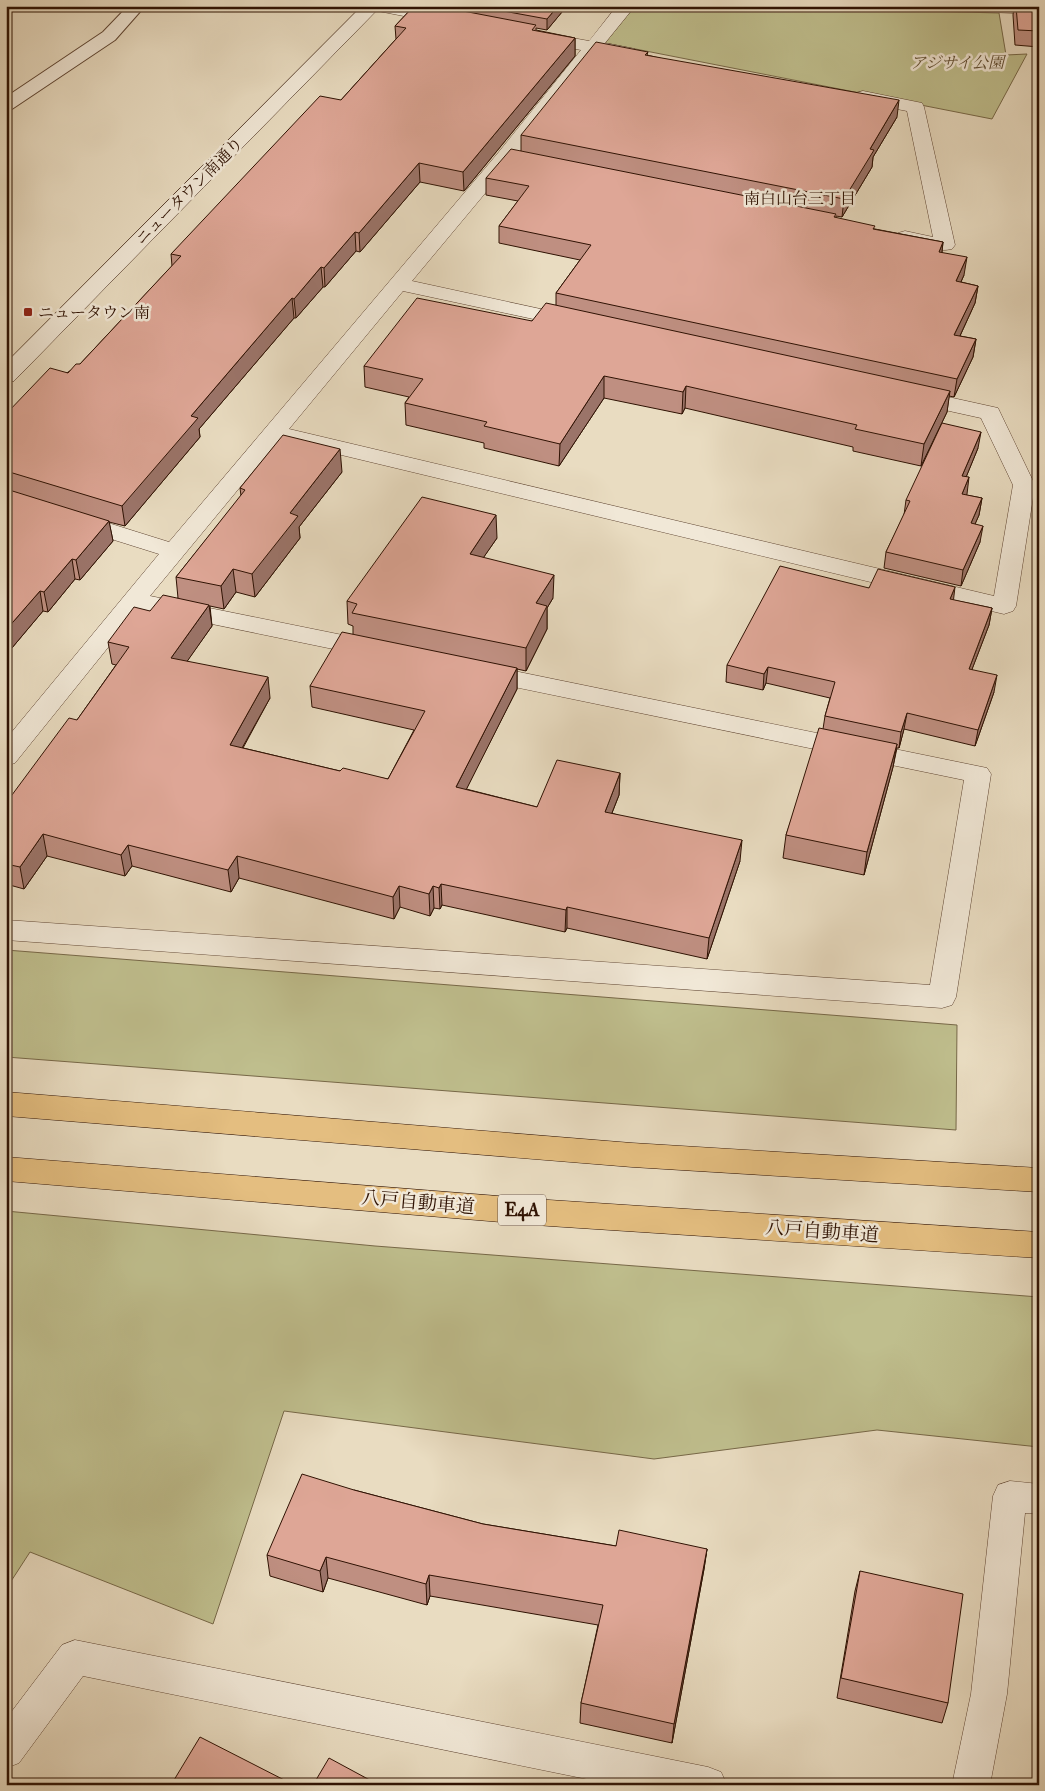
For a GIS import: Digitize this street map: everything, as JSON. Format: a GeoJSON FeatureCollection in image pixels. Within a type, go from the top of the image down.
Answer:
{"type":"FeatureCollection","features":[{"type":"Feature","properties":{"kind":"highway"},"geometry":{"type":"LineString","coordinates":[[6,1104],[632,1155],[1039,1180]]}},
{"type":"Feature","properties":{"kind":"highway","name":"八戸自動車道"},"geometry":{"type":"LineString","coordinates":[[6,1169],[559,1213],[1039,1246]]}},
{"type":"Feature","properties":{"kind":"street","name":"ニュータウン南通り"},"geometry":{"type":"LineString","coordinates":[[6,376],[372,6]]}},
{"type":"Feature","properties":{"kind":"street"},"geometry":{"type":"LineString","coordinates":[[378,6],[466,23]]}},
{"type":"Feature","properties":{"kind":"street"},"geometry":{"type":"LineString","coordinates":[[6,757],[133,600],[398,284],[514,159],[592,46],[626,6]]}},
{"type":"Feature","properties":{"kind":"street"},"geometry":{"type":"LineString","coordinates":[[959,6],[1039,9]]}},
{"type":"Feature","properties":{"kind":"street"},"geometry":{"type":"LineString","coordinates":[[524,34],[648,56]]}},
{"type":"Feature","properties":{"kind":"street"},"geometry":{"type":"LineString","coordinates":[[847,94],[915,107],[945,245],[886,233]]}},
{"type":"Feature","properties":{"kind":"street"},"geometry":{"type":"LineString","coordinates":[[398,284],[592,326]]}},
{"type":"Feature","properties":{"kind":"street"},"geometry":{"type":"LineString","coordinates":[[273,432],[1004,606],[1024,485],[990,413],[893,392]]}},
{"type":"Feature","properties":{"kind":"street"},"geometry":{"type":"LineString","coordinates":[[6,498],[174,551]]}},
{"type":"Feature","properties":{"kind":"street"},"geometry":{"type":"LineString","coordinates":[[133,600],[395,654]]}},
{"type":"Feature","properties":{"kind":"street"},"geometry":{"type":"LineString","coordinates":[[6,930],[942,997],[978,774],[454,666]]}},
{"type":"Feature","properties":{"kind":"street"},"geometry":{"type":"LineString","coordinates":[[972,1785],[989,1694],[1010,1496],[1039,1499]]}},
{"type":"Feature","properties":{"kind":"street"},"geometry":{"type":"LineString","coordinates":[[6,1750],[74,1657],[708,1785]]}},
{"type":"Feature","properties":{"kind":"lane"},"geometry":{"type":"LineString","coordinates":[[6,105],[109,36],[136,7]]}},
{"type":"Feature","properties":{"kind":"green space","name":"アジサイ公園"},"geometry":{"type":"Polygon","coordinates":[[[635,6],[897,6],[924,11],[999,13],[1006,55],[1027,54],[992,119],[605,43],[635,6]]]}},
{"type":"Feature","properties":{"kind":"green space"},"geometry":{"type":"Polygon","coordinates":[[[6,950],[957,1025],[956,1130],[6,1057],[6,950]]]}},
{"type":"Feature","properties":{"kind":"green space"},"geometry":{"type":"Polygon","coordinates":[[[6,1211],[375,1246],[1039,1297],[1039,1447],[877,1430],[654,1459],[284,1411],[213,1624],[30,1552],[6,1589],[6,1211]]]}},
{"type":"Feature","properties":{"kind":"building"},"geometry":{"type":"Polygon","coordinates":[[[414,6],[437,6],[536,25],[532,30],[575,38],[463,172],[419,163],[359,233],[355,232],[324,268],[321,267],[294,299],[292,298],[191,416],[198,418],[122,506],[6,471],[6,414],[50,368],[68,373],[76,364],[80,364],[181,256],[171,254],[320,96],[341,100],[406,28],[395,26],[414,6]]]}},
{"type":"Feature","properties":{"kind":"building"},"geometry":{"type":"Polygon","coordinates":[[[476,6],[558,6],[547,19],[476,6]]]}},
{"type":"Feature","properties":{"kind":"building"},"geometry":{"type":"Polygon","coordinates":[[[1016,6],[1039,6],[1039,31],[1018,30],[1016,6]]]}},
{"type":"Feature","properties":{"kind":"building"},"geometry":{"type":"Polygon","coordinates":[[[596,42],[648,52],[645,55],[899,100],[870,149],[874,150],[844,199],[521,135],[596,42]]]}},
{"type":"Feature","properties":{"kind":"building"},"geometry":{"type":"Polygon","coordinates":[[[511,149],[836,214],[834,217],[875,226],[873,229],[943,242],[939,252],[967,257],[956,281],[978,286],[954,335],[976,339],[957,379],[556,293],[591,245],[499,226],[529,186],[486,178],[511,149]]]}},
{"type":"Feature","properties":{"kind":"building"},"geometry":{"type":"Polygon","coordinates":[[[417,298],[532,321],[546,303],[950,391],[924,444],[855,429],[857,425],[686,386],[683,392],[604,376],[560,444],[484,426],[487,422],[405,403],[423,379],[364,366],[417,298]]]}},
{"type":"Feature","properties":{"kind":"building"},"geometry":{"type":"Polygon","coordinates":[[[942,423],[981,432],[962,476],[969,477],[962,494],[982,498],[971,523],[983,526],[963,570],[886,552],[910,501],[906,500],[942,423]]]}},
{"type":"Feature","properties":{"kind":"building"},"geometry":{"type":"Polygon","coordinates":[[[283,435],[340,449],[290,513],[298,516],[252,574],[233,569],[221,586],[176,577],[245,490],[240,488],[283,435]]]}},
{"type":"Feature","properties":{"kind":"building"},"geometry":{"type":"Polygon","coordinates":[[[6,489],[109,521],[76,560],[72,559],[44,592],[40,591],[6,630],[6,489]]]}},
{"type":"Feature","properties":{"kind":"building"},"geometry":{"type":"Polygon","coordinates":[[[422,497],[496,515],[470,554],[554,575],[536,603],[547,606],[526,648],[352,613],[357,604],[347,601],[422,497]]]}},
{"type":"Feature","properties":{"kind":"building"},"geometry":{"type":"Polygon","coordinates":[[[780,566],[869,588],[878,569],[955,587],[950,599],[992,608],[969,669],[997,675],[978,730],[907,713],[901,732],[825,716],[835,682],[768,667],[764,674],[727,665],[780,566]]]}},
{"type":"Feature","properties":{"kind":"building"},"geometry":{"type":"Polygon","coordinates":[[[163,595],[209,605],[171,658],[268,677],[230,745],[340,771],[343,768],[388,779],[425,711],[310,686],[342,632],[517,668],[456,787],[537,807],[557,760],[620,773],[605,812],[742,840],[709,938],[567,907],[566,910],[441,884],[439,888],[433,886],[429,894],[399,886],[393,897],[237,856],[228,870],[128,845],[121,855],[43,834],[20,867],[6,864],[6,803],[69,718],[77,720],[129,647],[108,642],[134,607],[150,611],[163,595]]]}},
{"type":"Feature","properties":{"kind":"building"},"geometry":{"type":"Polygon","coordinates":[[[819,728],[897,744],[867,852],[786,835],[819,728]]]}},
{"type":"Feature","properties":{"kind":"building"},"geometry":{"type":"Polygon","coordinates":[[[302,1474],[354,1490],[483,1524],[616,1546],[619,1530],[707,1549],[674,1724],[581,1703],[603,1605],[429,1575],[426,1584],[326,1557],[320,1571],[267,1555],[302,1474]]]}},
{"type":"Feature","properties":{"kind":"building"},"geometry":{"type":"Polygon","coordinates":[[[860,1571],[963,1594],[948,1703],[841,1678],[860,1571]]]}},
{"type":"Feature","properties":{"kind":"building"},"geometry":{"type":"Polygon","coordinates":[[[200,1737],[294,1785],[171,1785],[200,1737]]]}},
{"type":"Feature","properties":{"kind":"building"},"geometry":{"type":"Polygon","coordinates":[[[329,1758],[379,1785],[313,1785],[329,1758]]]}},
{"type":"Feature","properties":{"kind":"place","name":"ニュータウン南"},"geometry":{"type":"Point","coordinates":[28,312]}},
{"type":"Feature","properties":{"kind":"district","name":"南白山台三丁目"},"geometry":{"type":"Point","coordinates":[800,198]}}]}
